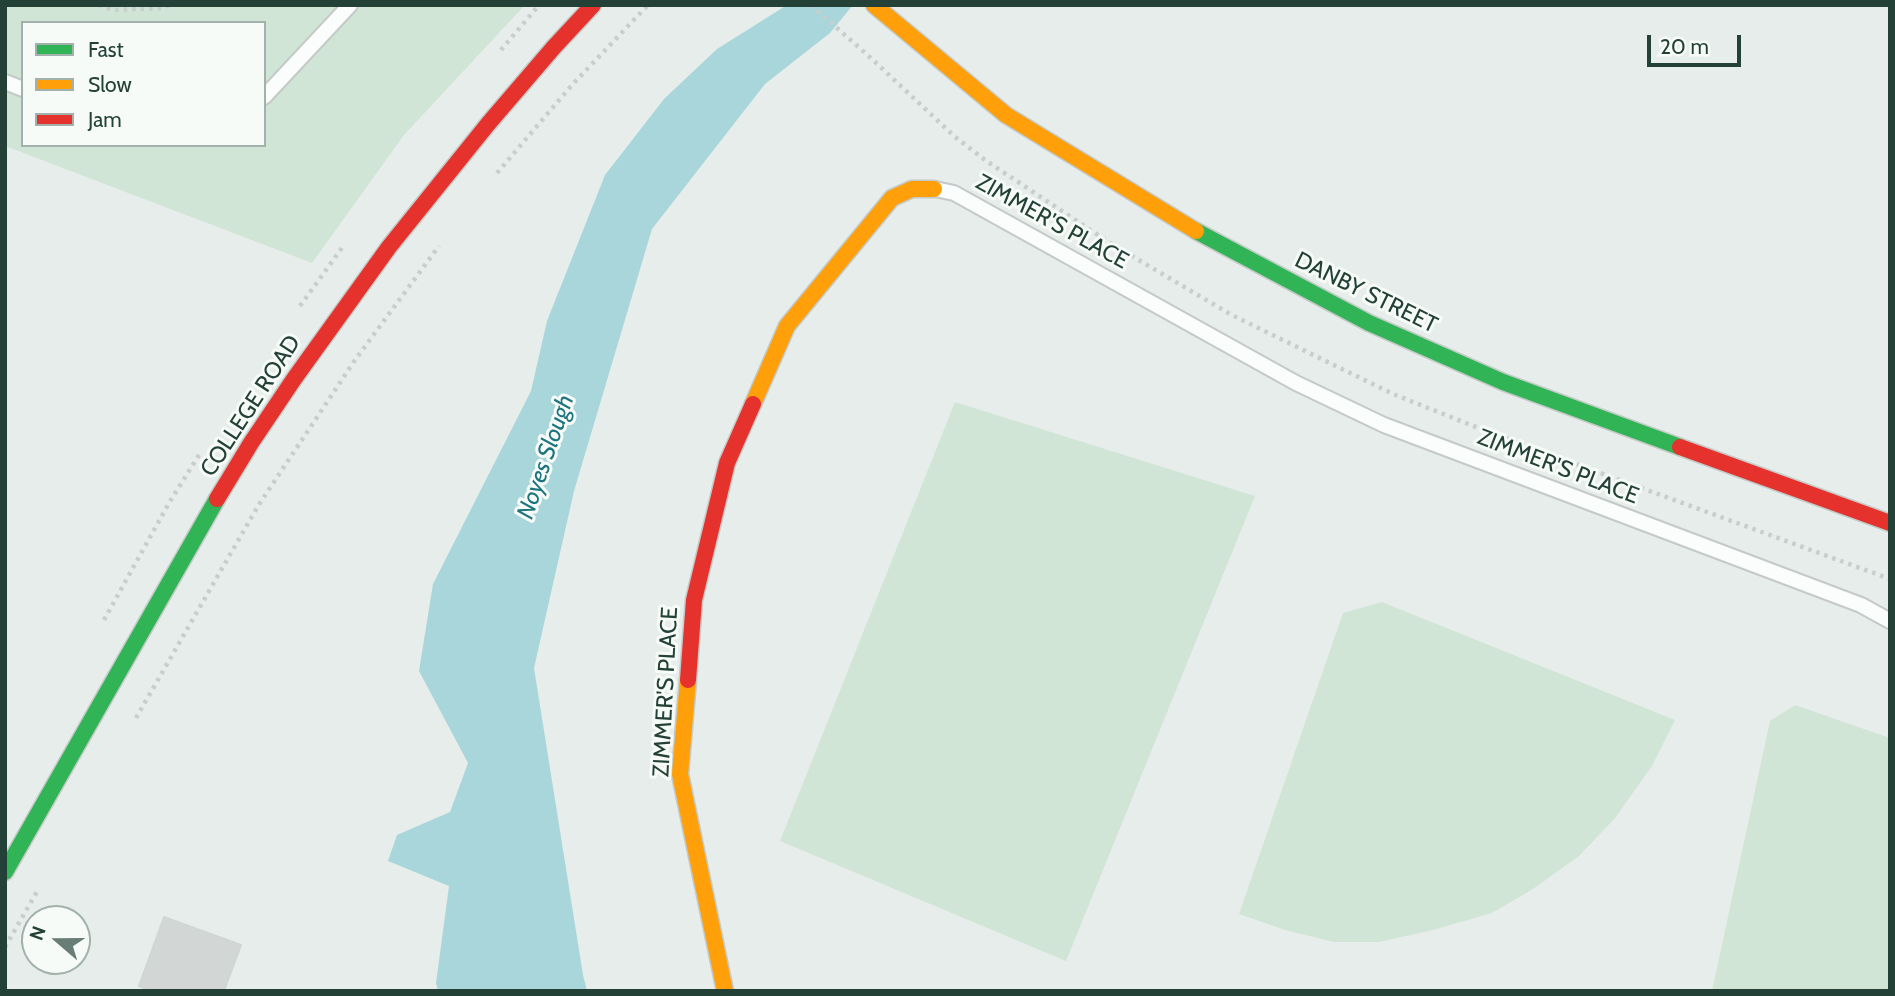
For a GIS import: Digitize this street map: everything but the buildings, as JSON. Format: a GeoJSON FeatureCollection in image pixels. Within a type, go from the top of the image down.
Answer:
{"type":"FeatureCollection","features":[{"type":"Feature","properties":{"kind":"street","name":"COLLEGE ROAD"},"geometry":{"type":"LineString","coordinates":[[5,872],[204,521],[294,379],[397,237],[488,124],[593,5]]}},
{"type":"Feature","properties":{"kind":"street","name":"DANBY STREET"},"geometry":{"type":"LineString","coordinates":[[874,5],[1006,115],[1215,242],[1369,323],[1503,382],[1890,523]]}},
{"type":"Feature","properties":{"kind":"street","name":"ZIMMER'S PLACE"},"geometry":{"type":"LineString","coordinates":[[725,991],[680,774],[694,600],[727,463],[787,326],[892,198],[912,189],[934,189]]}},
{"type":"Feature","properties":{"kind":"lane"},"geometry":{"type":"LineString","coordinates":[[266,95],[351,5]]}},
{"type":"Feature","properties":{"kind":"lane","name":"ZIMMER'S PLACE"},"geometry":{"type":"LineString","coordinates":[[934,189],[954,193],[1296,383],[1384,425],[1861,605],[1890,621]]}},
{"type":"Feature","properties":{"kind":"path"},"geometry":{"type":"LineString","coordinates":[[99,5],[113,10],[163,8],[169,5]]}},
{"type":"Feature","properties":{"kind":"path"},"geometry":{"type":"LineString","coordinates":[[493,178],[572,85],[648,5]]}},
{"type":"Feature","properties":{"kind":"path"},"geometry":{"type":"LineString","coordinates":[[811,5],[872,59]]}},
{"type":"Feature","properties":{"kind":"path"},"geometry":{"type":"LineString","coordinates":[[136,718],[258,506],[355,360],[443,240]]}},
{"type":"Feature","properties":{"kind":"path"},"geometry":{"type":"LineString","coordinates":[[5,947],[41,884]]}},
{"type":"Feature","properties":{"kind":"green space"},"geometry":{"type":"Polygon","coordinates":[[[5,5],[525,5],[404,135],[312,263],[5,146],[5,5]]]}},
{"type":"Feature","properties":{"kind":"green space"},"geometry":{"type":"Polygon","coordinates":[[[955,402],[1255,496],[1066,961],[780,841],[955,402]]]}},
{"type":"Feature","properties":{"kind":"green space"},"geometry":{"type":"Polygon","coordinates":[[[1382,602],[1675,720],[1652,766],[1615,818],[1579,856],[1533,889],[1492,913],[1433,930],[1379,942],[1334,942],[1285,930],[1239,914],[1343,613],[1382,602]]]}},
{"type":"Feature","properties":{"kind":"green space"},"geometry":{"type":"Polygon","coordinates":[[[1795,705],[1890,738],[1890,991],[1712,991],[1770,721],[1795,705]]]}},
{"type":"Feature","properties":{"kind":"water","name":"Noyes Slough"},"geometry":{"type":"Polygon","coordinates":[[[787,5],[853,5],[830,33],[765,84],[652,229],[574,491],[534,668],[587,991],[438,991],[436,983],[449,886],[388,861],[397,835],[450,812],[468,763],[419,671],[433,584],[531,391],[547,321],[605,175],[664,99],[717,49],[787,5]]]}},
{"type":"Feature","properties":{"kind":"traffic: fast"},"geometry":{"type":"LineString","coordinates":[[1196,231],[1369,323],[1503,382],[1680,447]]}},
{"type":"Feature","properties":{"kind":"traffic: fast"},"geometry":{"type":"LineString","coordinates":[[5,872],[217,499]]}},
{"type":"Feature","properties":{"kind":"traffic: slow"},"geometry":{"type":"LineString","coordinates":[[874,5],[1006,115],[1196,231]]}},
{"type":"Feature","properties":{"kind":"traffic: slow"},"geometry":{"type":"LineString","coordinates":[[753,404],[787,326],[892,198],[912,189],[934,189]]}},
{"type":"Feature","properties":{"kind":"traffic: slow"},"geometry":{"type":"LineString","coordinates":[[688,680],[680,774],[725,991]]}},
{"type":"Feature","properties":{"kind":"traffic: jam"},"geometry":{"type":"LineString","coordinates":[[217,499],[294,379],[389,247],[488,124],[593,5]]}},
{"type":"Feature","properties":{"kind":"traffic: jam"},"geometry":{"type":"LineString","coordinates":[[688,680],[694,600],[727,463],[753,404]]}},
{"type":"Feature","properties":{"kind":"traffic: jam"},"geometry":{"type":"LineString","coordinates":[[1680,447],[1890,523]]}}]}
